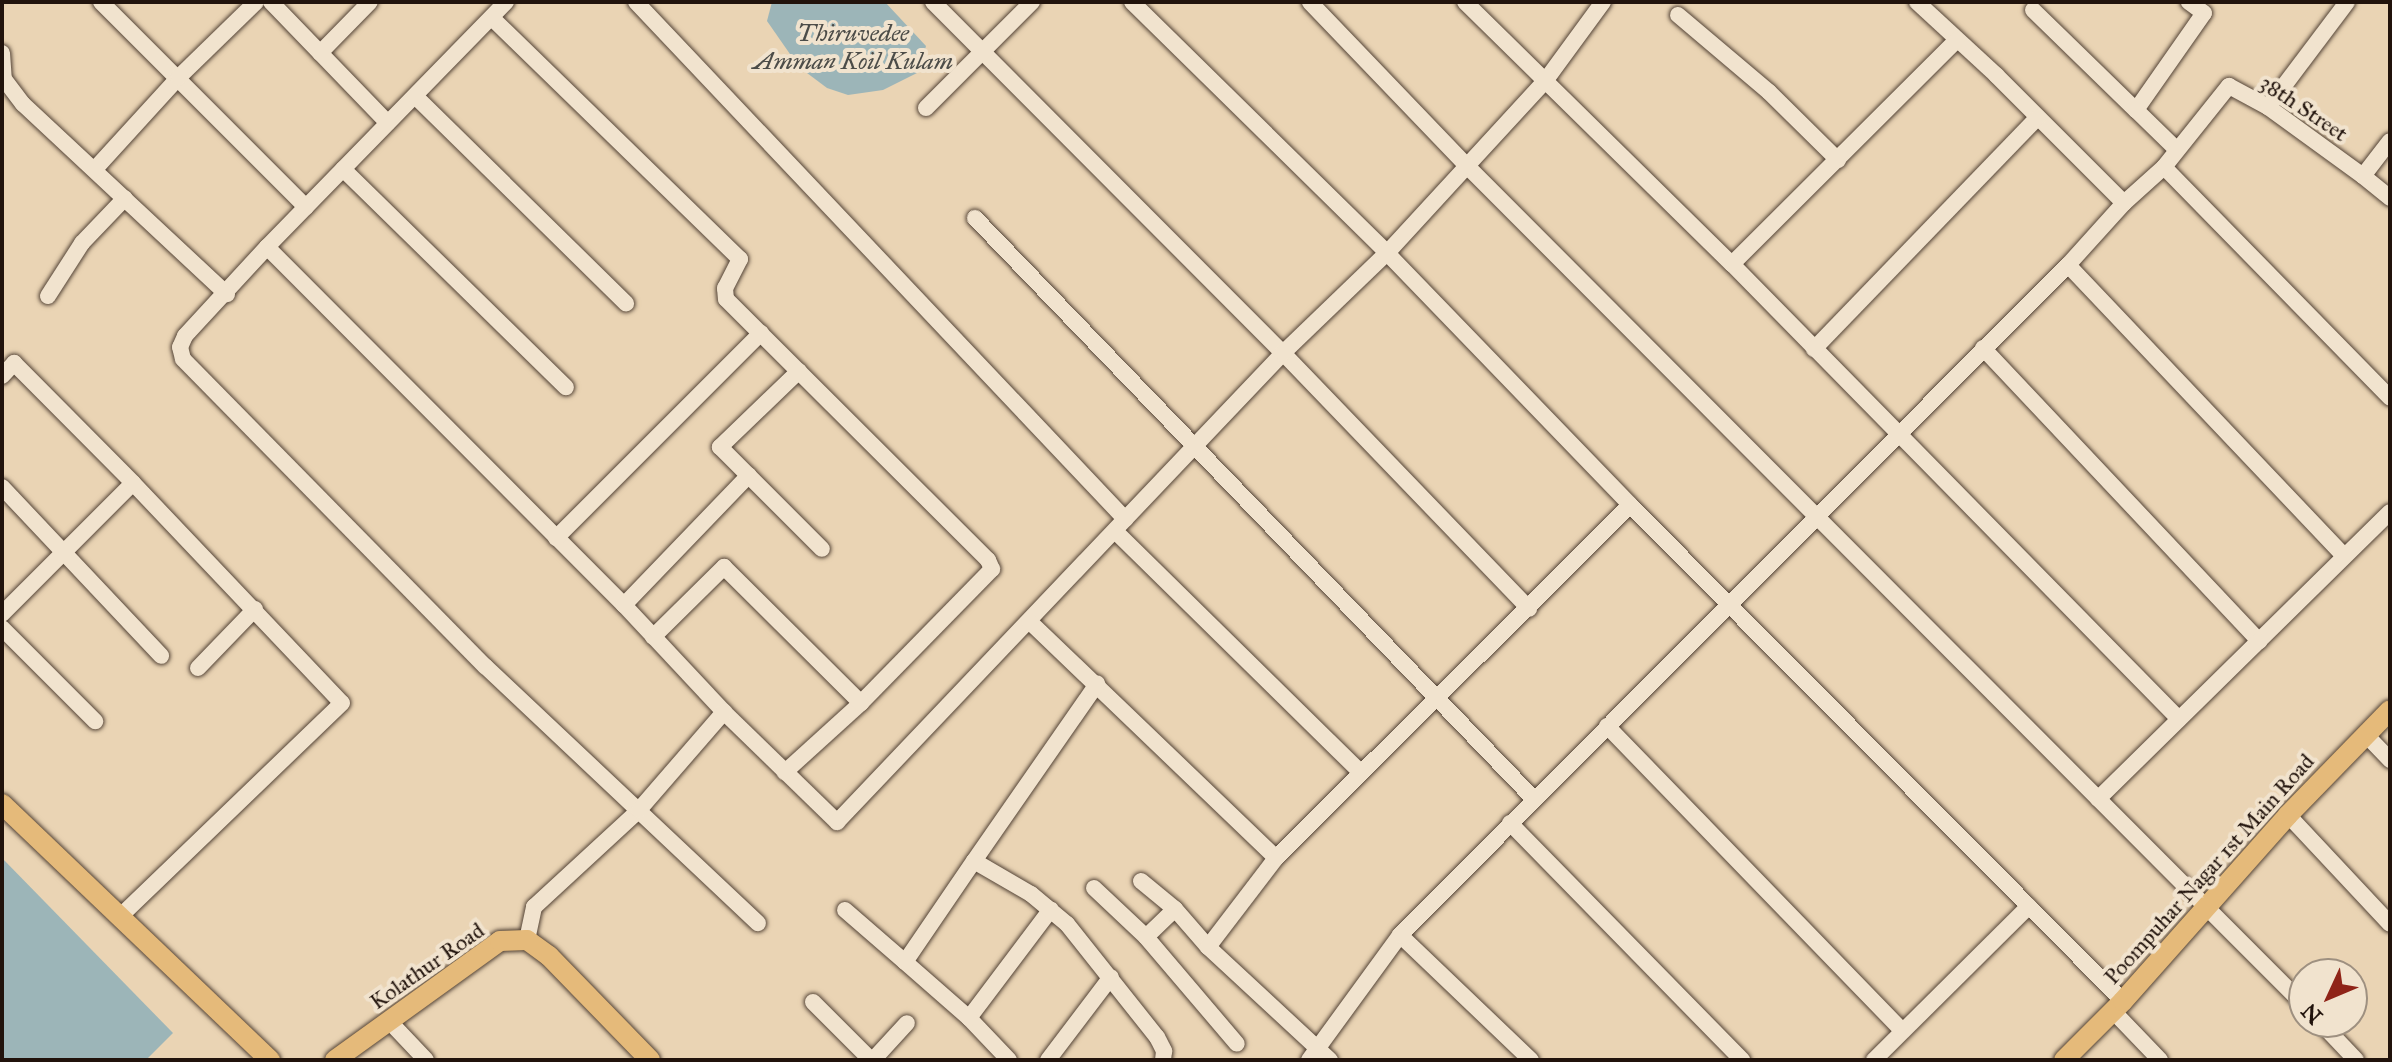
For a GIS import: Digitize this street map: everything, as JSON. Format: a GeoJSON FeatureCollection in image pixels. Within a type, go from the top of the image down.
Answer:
{"type":"FeatureCollection","features":[{"type":"Feature","properties":{"kind":"main road","name":"Poompuhar Nagar 1st Main Road"},"geometry":{"type":"LineString","coordinates":[[2064,1060],[2208,908],[2288,815],[2390,710]]}},
{"type":"Feature","properties":{"kind":"main road"},"geometry":{"type":"LineString","coordinates":[[2,804],[270,1060]]}},
{"type":"Feature","properties":{"kind":"main road"},"geometry":{"type":"LineString","coordinates":[[527,940],[549,956],[650,1060]]}},
{"type":"Feature","properties":{"kind":"main road","name":"Kolathur Road"},"geometry":{"type":"LineString","coordinates":[[335,1060],[500,941],[527,940]]}},
{"type":"Feature","properties":{"kind":"street"},"geometry":{"type":"LineString","coordinates":[[101,2],[306,207]]}},
{"type":"Feature","properties":{"kind":"street"},"geometry":{"type":"LineString","coordinates":[[95,169],[179,77],[256,2]]}},
{"type":"Feature","properties":{"kind":"street"},"geometry":{"type":"LineString","coordinates":[[271,2],[388,123]]}},
{"type":"Feature","properties":{"kind":"street"},"geometry":{"type":"LineString","coordinates":[[320,53],[370,2]]}},
{"type":"Feature","properties":{"kind":"street"},"geometry":{"type":"LineString","coordinates":[[506,2],[267,247],[227,294],[185,336],[180,347],[183,359],[485,666],[758,923]]}},
{"type":"Feature","properties":{"kind":"street"},"geometry":{"type":"LineString","coordinates":[[636,2],[1120,525],[1361,773]]}},
{"type":"Feature","properties":{"kind":"street"},"geometry":{"type":"LineString","coordinates":[[933,2],[1283,353],[1529,609]]}},
{"type":"Feature","properties":{"kind":"street"},"geometry":{"type":"LineString","coordinates":[[926,108],[1032,2]]}},
{"type":"Feature","properties":{"kind":"street"},"geometry":{"type":"LineString","coordinates":[[1132,2],[1387,253],[1630,505],[2029,906],[2118,1006],[2160,1060]]}},
{"type":"Feature","properties":{"kind":"street"},"geometry":{"type":"LineString","coordinates":[[1465,2],[1732,264],[1897,436],[2179,719]]}},
{"type":"Feature","properties":{"kind":"street"},"geometry":{"type":"LineString","coordinates":[[267,247],[624,605],[724,712],[837,822],[1283,353],[1387,253],[1546,80],[1603,2]]}},
{"type":"Feature","properties":{"kind":"street"},"geometry":{"type":"LineString","coordinates":[[1917,2],[2124,203]]}},
{"type":"Feature","properties":{"kind":"street"},"geometry":{"type":"LineString","coordinates":[[2136,110],[2208,8],[2189,2]]}},
{"type":"Feature","properties":{"kind":"street"},"geometry":{"type":"LineString","coordinates":[[2268,107],[2347,2]]}},
{"type":"Feature","properties":{"kind":"street"},"geometry":{"type":"LineString","coordinates":[[1319,5],[1467,166],[2288,989]]}},
{"type":"Feature","properties":{"kind":"street"},"geometry":{"type":"LineString","coordinates":[[2033,10],[2177,150]]}},
{"type":"Feature","properties":{"kind":"street"},"geometry":{"type":"LineString","coordinates":[[1678,15],[1769,92],[1838,160]]}},
{"type":"Feature","properties":{"kind":"street"},"geometry":{"type":"LineString","coordinates":[[492,18],[740,259],[725,288],[726,299],[988,560],[992,569],[861,703],[785,772]]}},
{"type":"Feature","properties":{"kind":"street"},"geometry":{"type":"LineString","coordinates":[[1732,264],[1957,40]]}},
{"type":"Feature","properties":{"kind":"street"},"geometry":{"type":"LineString","coordinates":[[2,53],[3,80],[52,134],[95,169],[227,294]]}},
{"type":"Feature","properties":{"kind":"street","name":"38th Street"},"geometry":{"type":"LineString","coordinates":[[1319,1056],[1400,935],[2068,265],[2124,203],[2164,167],[2229,86],[2268,107],[2390,198]]}},
{"type":"Feature","properties":{"kind":"street"},"geometry":{"type":"LineString","coordinates":[[415,96],[626,303]]}},
{"type":"Feature","properties":{"kind":"street"},"geometry":{"type":"LineString","coordinates":[[1814,349],[2038,117]]}},
{"type":"Feature","properties":{"kind":"street"},"geometry":{"type":"LineString","coordinates":[[2363,176],[2390,141]]}},
{"type":"Feature","properties":{"kind":"street"},"geometry":{"type":"LineString","coordinates":[[2164,167],[2390,398]]}},
{"type":"Feature","properties":{"kind":"street"},"geometry":{"type":"LineString","coordinates":[[343,169],[566,387]]}},
{"type":"Feature","properties":{"kind":"street"},"geometry":{"type":"LineString","coordinates":[[48,296],[82,243],[125,198]]}},
{"type":"Feature","properties":{"kind":"street"},"geometry":{"type":"LineString","coordinates":[[975,218],[1534,799]]}},
{"type":"Feature","properties":{"kind":"street"},"geometry":{"type":"LineString","coordinates":[[2068,265],[2344,556]]}},
{"type":"Feature","properties":{"kind":"street"},"geometry":{"type":"LineString","coordinates":[[556,538],[761,333]]}},
{"type":"Feature","properties":{"kind":"street"},"geometry":{"type":"LineString","coordinates":[[1983,348],[2259,641]]}},
{"type":"Feature","properties":{"kind":"street"},"geometry":{"type":"LineString","coordinates":[[2,376],[14,363],[255,609],[342,703],[120,917]]}},
{"type":"Feature","properties":{"kind":"street"},"geometry":{"type":"LineString","coordinates":[[799,371],[720,447],[822,549]]}},
{"type":"Feature","properties":{"kind":"street"},"geometry":{"type":"LineString","coordinates":[[624,605],[749,475]]}},
{"type":"Feature","properties":{"kind":"street"},"geometry":{"type":"LineString","coordinates":[[2,614],[133,483]]}},
{"type":"Feature","properties":{"kind":"street"},"geometry":{"type":"LineString","coordinates":[[2,487],[161,656]]}},
{"type":"Feature","properties":{"kind":"street"},"geometry":{"type":"LineString","coordinates":[[1208,947],[1276,858],[1630,505]]}},
{"type":"Feature","properties":{"kind":"street"},"geometry":{"type":"LineString","coordinates":[[2098,799],[2390,512]]}},
{"type":"Feature","properties":{"kind":"street"},"geometry":{"type":"LineString","coordinates":[[653,637],[724,567],[861,703]]}},
{"type":"Feature","properties":{"kind":"street"},"geometry":{"type":"LineString","coordinates":[[198,668],[255,609]]}},
{"type":"Feature","properties":{"kind":"street"},"geometry":{"type":"LineString","coordinates":[[1029,621],[1276,858]]}},
{"type":"Feature","properties":{"kind":"street"},"geometry":{"type":"LineString","coordinates":[[2,628],[95,721]]}},
{"type":"Feature","properties":{"kind":"street"},"geometry":{"type":"LineString","coordinates":[[905,962],[1097,684]]}},
{"type":"Feature","properties":{"kind":"street"},"geometry":{"type":"LineString","coordinates":[[527,940],[534,907],[639,810],[724,712]]}},
{"type":"Feature","properties":{"kind":"street"},"geometry":{"type":"LineString","coordinates":[[1607,726],[1902,1030]]}},
{"type":"Feature","properties":{"kind":"street"},"geometry":{"type":"LineString","coordinates":[[2366,735],[2390,760]]}},
{"type":"Feature","properties":{"kind":"street"},"geometry":{"type":"LineString","coordinates":[[2288,815],[2390,924]]}},
{"type":"Feature","properties":{"kind":"street"},"geometry":{"type":"LineString","coordinates":[[1510,823],[1742,1060]]}},
{"type":"Feature","properties":{"kind":"street"},"geometry":{"type":"LineString","coordinates":[[974,861],[1051,909],[1111,977],[1162,1044],[1163,1060]]}},
{"type":"Feature","properties":{"kind":"street"},"geometry":{"type":"LineString","coordinates":[[1141,881],[1175,909],[1208,947],[1319,1056]]}},
{"type":"Feature","properties":{"kind":"street"},"geometry":{"type":"LineString","coordinates":[[1094,888],[1146,937],[1237,1044]]}},
{"type":"Feature","properties":{"kind":"street"},"geometry":{"type":"LineString","coordinates":[[1874,1060],[2029,906]]}},
{"type":"Feature","properties":{"kind":"street"},"geometry":{"type":"LineString","coordinates":[[969,1018],[1051,909]]}},
{"type":"Feature","properties":{"kind":"street"},"geometry":{"type":"LineString","coordinates":[[1146,937],[1175,909]]}},
{"type":"Feature","properties":{"kind":"street"},"geometry":{"type":"LineString","coordinates":[[845,910],[969,1018],[1009,1060]]}},
{"type":"Feature","properties":{"kind":"street"},"geometry":{"type":"LineString","coordinates":[[1400,935],[1531,1060]]}},
{"type":"Feature","properties":{"kind":"street"},"geometry":{"type":"LineString","coordinates":[[1048,1060],[1111,977]]}},
{"type":"Feature","properties":{"kind":"street"},"geometry":{"type":"LineString","coordinates":[[813,1002],[872,1060],[907,1023]]}},
{"type":"Feature","properties":{"kind":"street"},"geometry":{"type":"LineString","coordinates":[[390,1022],[426,1060]]}},
{"type":"Feature","properties":{"kind":"street"},"geometry":{"type":"LineString","coordinates":[[2335,1038],[2356,1060]]}},
{"type":"Feature","properties":{"kind":"water","name":"Thiruvedee Amman Koil Kulam"},"geometry":{"type":"Polygon","coordinates":[[[772,2],[885,2],[926,46],[919,72],[883,90],[848,95],[827,88],[799,67],[767,21],[772,2]]]}},
{"type":"Feature","properties":{"kind":"water"},"geometry":{"type":"Polygon","coordinates":[[[2,858],[173,1033],[146,1060],[2,1060],[2,858]]]}}]}
